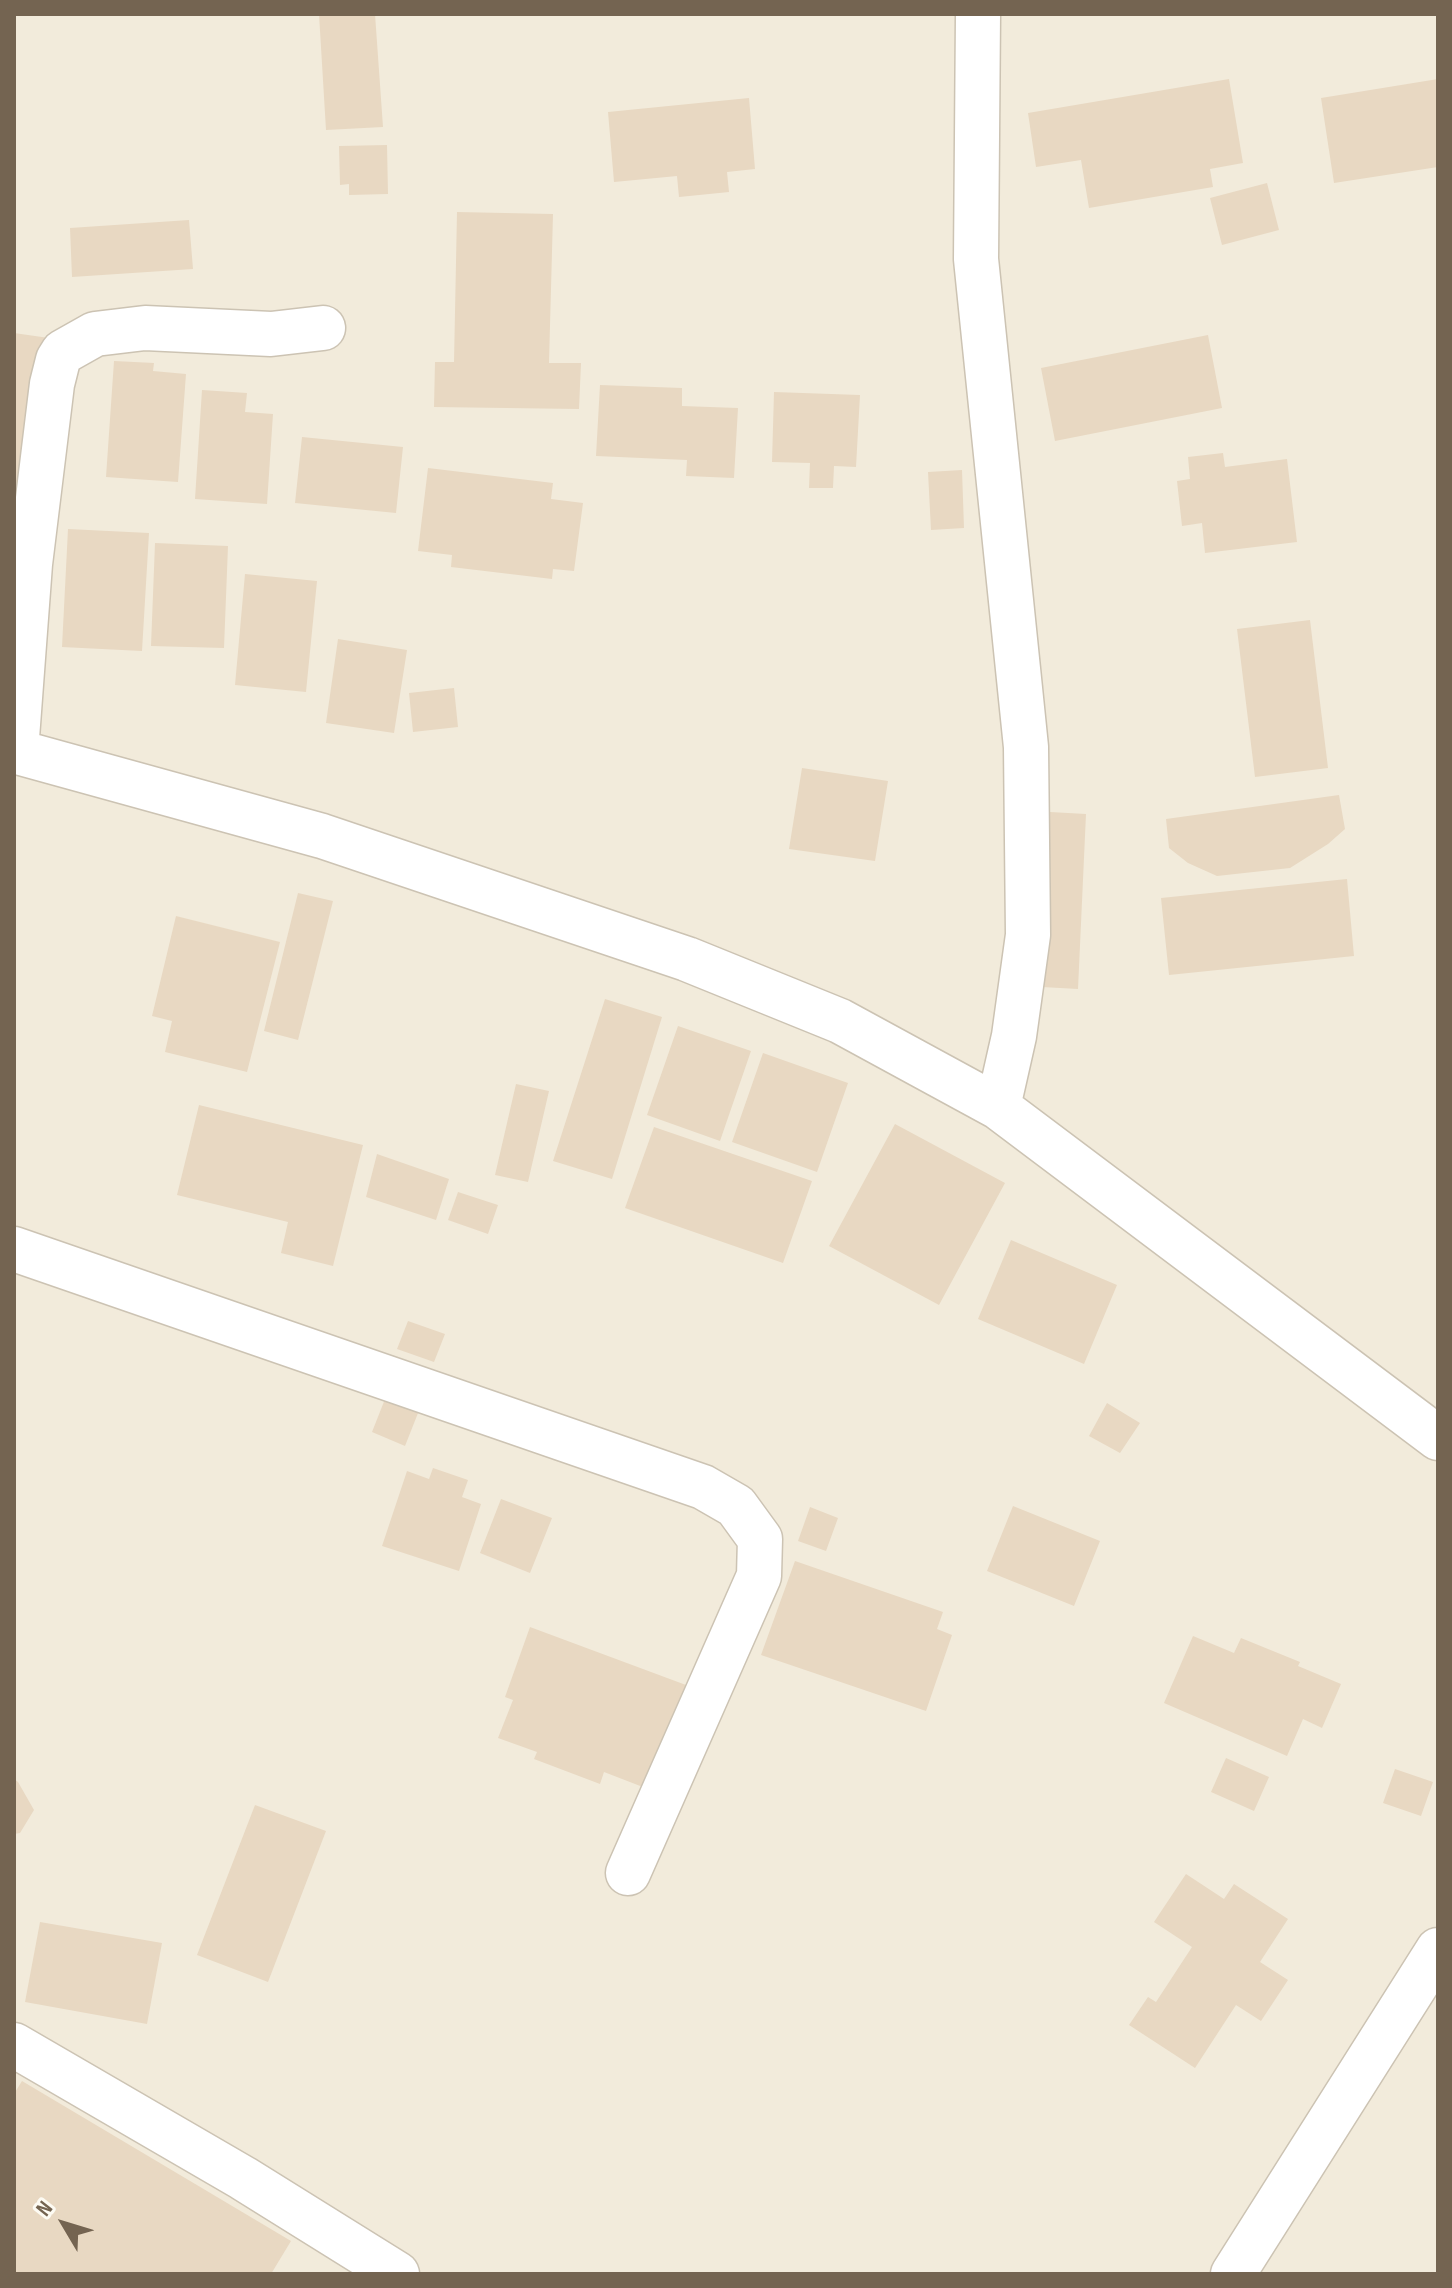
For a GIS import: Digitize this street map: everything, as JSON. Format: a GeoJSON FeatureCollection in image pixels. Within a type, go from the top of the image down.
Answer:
{"type":"FeatureCollection","features":[{"type":"Feature","properties":{"kind":"street"},"geometry":{"type":"LineString","coordinates":[[978,14],[976,259],[1026,747],[1028,935],[1014,1036],[998,1107]]}},
{"type":"Feature","properties":{"kind":"street"},"geometry":{"type":"LineString","coordinates":[[323,328],[271,334],[145,328],[95,334],[63,352],[52,384],[30,564],[15,751],[322,836],[687,959],[840,1021],[998,1107],[1438,1438]]}},
{"type":"Feature","properties":{"kind":"street"},"geometry":{"type":"LineString","coordinates":[[14,1249],[703,1487],[736,1506],[760,1539],[759,1576],[628,1873]]}},
{"type":"Feature","properties":{"kind":"street"},"geometry":{"type":"LineString","coordinates":[[1233,2274],[1438,1950]]}},
{"type":"Feature","properties":{"kind":"street"},"geometry":{"type":"LineString","coordinates":[[14,2045],[243,2178],[397,2274]]}},
{"type":"Feature","properties":{"kind":"shaded area"},"geometry":{"type":"Polygon","coordinates":[[[14,14],[1438,14],[1438,2274],[14,2274],[14,14]]]}},
{"type":"Feature","properties":{"kind":"building"},"geometry":{"type":"Polygon","coordinates":[[[319,14],[375,14],[383,127],[326,130],[319,14]]]}},
{"type":"Feature","properties":{"kind":"building"},"geometry":{"type":"Polygon","coordinates":[[[1229,79],[1243,163],[1210,169],[1213,187],[1089,208],[1081,160],[1036,167],[1028,113],[1229,79]]]}},
{"type":"Feature","properties":{"kind":"building"},"geometry":{"type":"Polygon","coordinates":[[[1438,79],[1438,167],[1334,183],[1321,98],[1438,79]]]}},
{"type":"Feature","properties":{"kind":"building"},"geometry":{"type":"Polygon","coordinates":[[[749,98],[755,169],[727,172],[729,192],[679,197],[677,176],[614,182],[608,112],[749,98]]]}},
{"type":"Feature","properties":{"kind":"building"},"geometry":{"type":"Polygon","coordinates":[[[387,145],[388,194],[349,195],[349,184],[340,185],[339,146],[387,145]]]}},
{"type":"Feature","properties":{"kind":"building"},"geometry":{"type":"Polygon","coordinates":[[[1267,183],[1279,230],[1222,245],[1210,198],[1267,183]]]}},
{"type":"Feature","properties":{"kind":"building"},"geometry":{"type":"Polygon","coordinates":[[[457,212],[553,214],[549,363],[581,363],[579,409],[434,407],[435,362],[454,362],[457,212]]]}},
{"type":"Feature","properties":{"kind":"building"},"geometry":{"type":"Polygon","coordinates":[[[189,220],[193,269],[72,277],[70,228],[189,220]]]}},
{"type":"Feature","properties":{"kind":"building"},"geometry":{"type":"Polygon","coordinates":[[[14,333],[56,339],[14,578],[14,333]]]}},
{"type":"Feature","properties":{"kind":"building"},"geometry":{"type":"Polygon","coordinates":[[[1208,335],[1222,408],[1055,441],[1041,368],[1208,335]]]}},
{"type":"Feature","properties":{"kind":"building"},"geometry":{"type":"Polygon","coordinates":[[[114,361],[154,363],[153,371],[186,374],[178,482],[106,477],[114,361]]]}},
{"type":"Feature","properties":{"kind":"building"},"geometry":{"type":"Polygon","coordinates":[[[600,385],[682,388],[682,406],[738,408],[734,478],[686,476],[687,460],[596,456],[600,385]]]}},
{"type":"Feature","properties":{"kind":"building"},"geometry":{"type":"Polygon","coordinates":[[[202,390],[247,393],[245,412],[273,414],[267,504],[195,499],[202,390]]]}},
{"type":"Feature","properties":{"kind":"building"},"geometry":{"type":"Polygon","coordinates":[[[774,392],[860,395],[856,467],[834,466],[833,488],[809,488],[810,463],[772,462],[774,392]]]}},
{"type":"Feature","properties":{"kind":"building"},"geometry":{"type":"Polygon","coordinates":[[[302,437],[403,447],[396,513],[295,503],[302,437]]]}},
{"type":"Feature","properties":{"kind":"building"},"geometry":{"type":"Polygon","coordinates":[[[1223,453],[1225,467],[1287,459],[1297,542],[1205,553],[1202,523],[1182,526],[1177,481],[1190,479],[1188,457],[1223,453]]]}},
{"type":"Feature","properties":{"kind":"building"},"geometry":{"type":"Polygon","coordinates":[[[428,468],[553,483],[551,499],[583,503],[574,571],[553,569],[552,579],[451,567],[452,555],[418,551],[428,468]]]}},
{"type":"Feature","properties":{"kind":"building"},"geometry":{"type":"Polygon","coordinates":[[[962,470],[964,528],[931,530],[928,472],[962,470]]]}},
{"type":"Feature","properties":{"kind":"building"},"geometry":{"type":"Polygon","coordinates":[[[68,529],[149,533],[142,651],[62,647],[68,529]]]}},
{"type":"Feature","properties":{"kind":"building"},"geometry":{"type":"Polygon","coordinates":[[[155,543],[228,546],[224,648],[151,646],[155,543]]]}},
{"type":"Feature","properties":{"kind":"building"},"geometry":{"type":"Polygon","coordinates":[[[245,574],[317,581],[306,692],[235,685],[245,574]]]}},
{"type":"Feature","properties":{"kind":"building"},"geometry":{"type":"Polygon","coordinates":[[[1310,620],[1328,768],[1255,777],[1237,629],[1310,620]]]}},
{"type":"Feature","properties":{"kind":"building"},"geometry":{"type":"Polygon","coordinates":[[[338,639],[407,650],[394,733],[326,723],[338,639]]]}},
{"type":"Feature","properties":{"kind":"building"},"geometry":{"type":"Polygon","coordinates":[[[454,688],[458,727],[413,732],[409,693],[454,688]]]}},
{"type":"Feature","properties":{"kind":"building"},"geometry":{"type":"Polygon","coordinates":[[[802,768],[888,781],[875,861],[789,849],[802,768]]]}},
{"type":"Feature","properties":{"kind":"building"},"geometry":{"type":"Polygon","coordinates":[[[1339,795],[1345,829],[1328,844],[1290,868],[1217,876],[1188,863],[1169,848],[1166,819],[1339,795]]]}},
{"type":"Feature","properties":{"kind":"building"},"geometry":{"type":"Polygon","coordinates":[[[1050,812],[1086,814],[1078,989],[1042,987],[1050,812]]]}},
{"type":"Feature","properties":{"kind":"building"},"geometry":{"type":"Polygon","coordinates":[[[1347,879],[1354,956],[1169,975],[1161,898],[1347,879]]]}},
{"type":"Feature","properties":{"kind":"building"},"geometry":{"type":"Polygon","coordinates":[[[298,893],[333,901],[298,1040],[264,1031],[298,893]]]}},
{"type":"Feature","properties":{"kind":"building"},"geometry":{"type":"Polygon","coordinates":[[[176,916],[280,942],[247,1072],[165,1052],[172,1021],[152,1016],[176,916]]]}},
{"type":"Feature","properties":{"kind":"building"},"geometry":{"type":"Polygon","coordinates":[[[605,999],[662,1017],[612,1179],[553,1161],[605,999]]]}},
{"type":"Feature","properties":{"kind":"building"},"geometry":{"type":"Polygon","coordinates":[[[678,1026],[751,1051],[720,1141],[647,1115],[678,1026]]]}},
{"type":"Feature","properties":{"kind":"building"},"geometry":{"type":"Polygon","coordinates":[[[763,1053],[848,1083],[817,1172],[732,1142],[763,1053]]]}},
{"type":"Feature","properties":{"kind":"building"},"geometry":{"type":"Polygon","coordinates":[[[516,1084],[549,1091],[528,1182],[495,1175],[516,1084]]]}},
{"type":"Feature","properties":{"kind":"building"},"geometry":{"type":"Polygon","coordinates":[[[199,1105],[363,1145],[333,1266],[281,1253],[288,1222],[177,1195],[199,1105]]]}},
{"type":"Feature","properties":{"kind":"building"},"geometry":{"type":"Polygon","coordinates":[[[895,1124],[1005,1183],[939,1305],[829,1246],[895,1124]]]}},
{"type":"Feature","properties":{"kind":"building"},"geometry":{"type":"Polygon","coordinates":[[[654,1127],[812,1181],[783,1263],[625,1208],[654,1127]]]}},
{"type":"Feature","properties":{"kind":"building"},"geometry":{"type":"Polygon","coordinates":[[[377,1154],[449,1179],[436,1220],[366,1197],[377,1154]]]}},
{"type":"Feature","properties":{"kind":"building"},"geometry":{"type":"Polygon","coordinates":[[[458,1192],[498,1205],[488,1234],[448,1220],[458,1192]]]}},
{"type":"Feature","properties":{"kind":"building"},"geometry":{"type":"Polygon","coordinates":[[[1011,1240],[1117,1285],[1084,1364],[978,1319],[1011,1240]]]}},
{"type":"Feature","properties":{"kind":"building"},"geometry":{"type":"Polygon","coordinates":[[[408,1321],[445,1334],[434,1362],[397,1349],[408,1321]]]}},
{"type":"Feature","properties":{"kind":"building"},"geometry":{"type":"Polygon","coordinates":[[[387,1394],[420,1408],[405,1446],[372,1432],[387,1394]]]}},
{"type":"Feature","properties":{"kind":"building"},"geometry":{"type":"Polygon","coordinates":[[[1107,1403],[1140,1423],[1120,1453],[1089,1436],[1107,1403]]]}},
{"type":"Feature","properties":{"kind":"building"},"geometry":{"type":"Polygon","coordinates":[[[433,1468],[468,1480],[462,1497],[481,1504],[459,1571],[382,1546],[407,1471],[429,1479],[433,1468]]]}},
{"type":"Feature","properties":{"kind":"building"},"geometry":{"type":"Polygon","coordinates":[[[501,1499],[552,1518],[530,1573],[480,1553],[501,1499]]]}},
{"type":"Feature","properties":{"kind":"building"},"geometry":{"type":"Polygon","coordinates":[[[1013,1506],[1100,1541],[1074,1606],[987,1571],[1013,1506]]]}},
{"type":"Feature","properties":{"kind":"building"},"geometry":{"type":"Polygon","coordinates":[[[810,1507],[838,1518],[826,1551],[798,1541],[810,1507]]]}},
{"type":"Feature","properties":{"kind":"building"},"geometry":{"type":"Polygon","coordinates":[[[795,1561],[943,1612],[937,1629],[952,1635],[926,1711],[761,1655],[795,1561]]]}},
{"type":"Feature","properties":{"kind":"building"},"geometry":{"type":"Polygon","coordinates":[[[530,1627],[686,1685],[648,1789],[604,1772],[600,1784],[534,1759],[537,1752],[498,1738],[513,1700],[505,1697],[530,1627]]]}},
{"type":"Feature","properties":{"kind":"building"},"geometry":{"type":"Polygon","coordinates":[[[1193,1636],[1234,1653],[1241,1638],[1300,1662],[1298,1666],[1341,1684],[1322,1728],[1303,1719],[1287,1756],[1164,1703],[1193,1636]]]}},
{"type":"Feature","properties":{"kind":"building"},"geometry":{"type":"Polygon","coordinates":[[[1226,1758],[1269,1777],[1254,1811],[1211,1792],[1226,1758]]]}},
{"type":"Feature","properties":{"kind":"building"},"geometry":{"type":"Polygon","coordinates":[[[1395,1769],[1433,1782],[1421,1816],[1383,1803],[1395,1769]]]}},
{"type":"Feature","properties":{"kind":"building"},"geometry":{"type":"Polygon","coordinates":[[[14,1779],[34,1810],[20,1833],[14,1834],[14,1779]]]}},
{"type":"Feature","properties":{"kind":"building"},"geometry":{"type":"Polygon","coordinates":[[[255,1805],[326,1831],[268,1982],[197,1955],[255,1805]]]}},
{"type":"Feature","properties":{"kind":"building"},"geometry":{"type":"Polygon","coordinates":[[[1186,1874],[1224,1899],[1234,1884],[1288,1919],[1260,1962],[1288,1980],[1261,2021],[1236,2005],[1195,2068],[1129,2025],[1148,1997],[1156,2002],[1192,1947],[1154,1922],[1186,1874]]]}},
{"type":"Feature","properties":{"kind":"building"},"geometry":{"type":"Polygon","coordinates":[[[40,1922],[162,1943],[147,2024],[25,2002],[40,1922]]]}},
{"type":"Feature","properties":{"kind":"building"},"geometry":{"type":"Polygon","coordinates":[[[22,2081],[291,2241],[271,2274],[14,2274],[14,2094],[22,2081]]]}}]}
